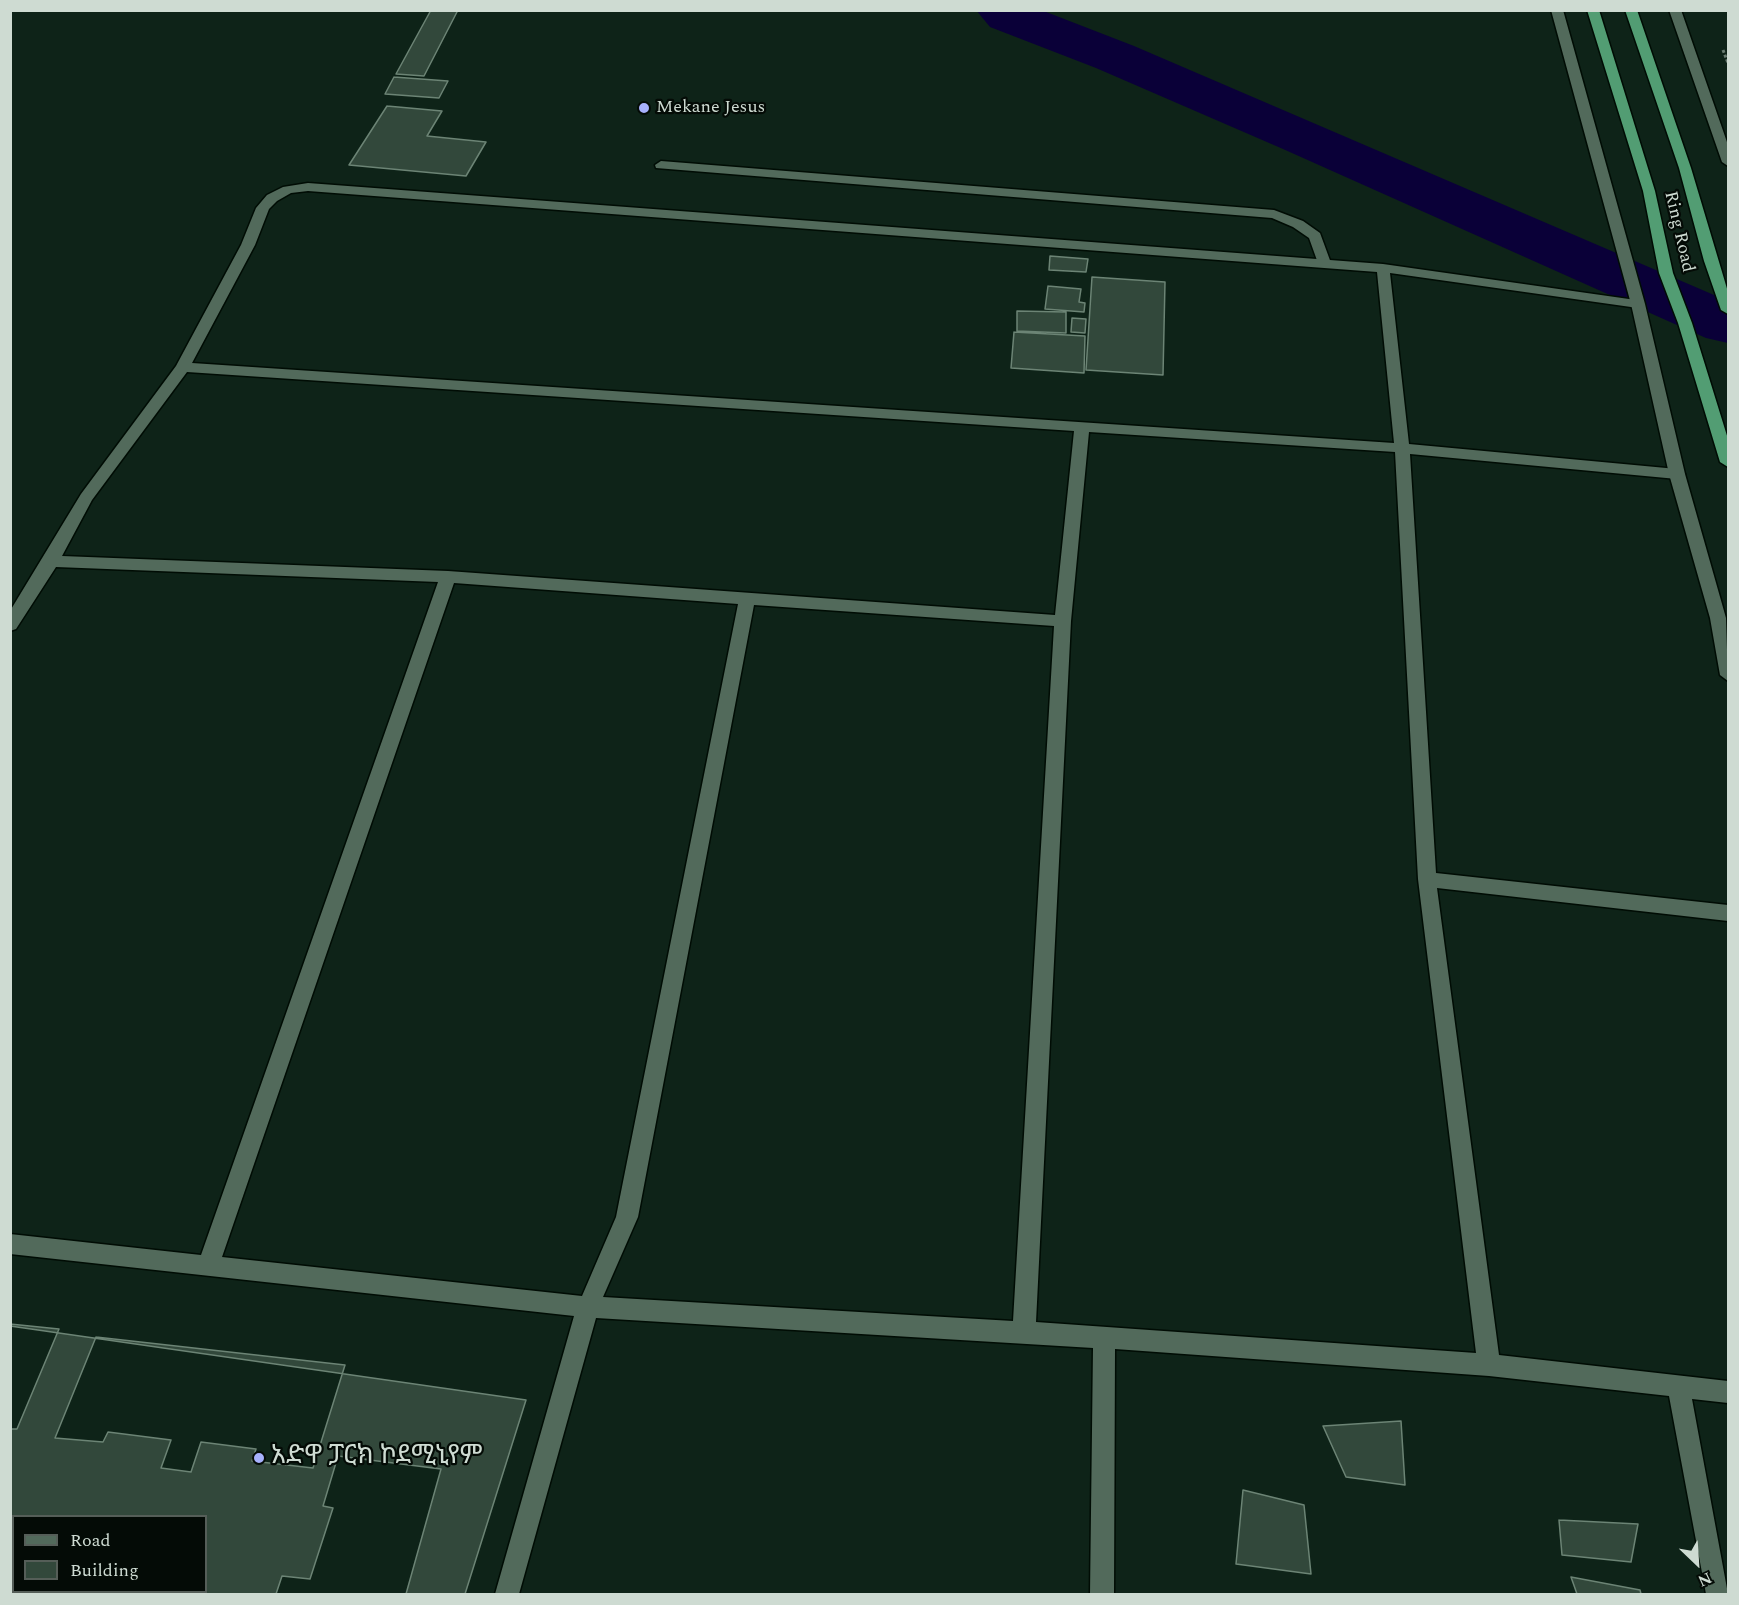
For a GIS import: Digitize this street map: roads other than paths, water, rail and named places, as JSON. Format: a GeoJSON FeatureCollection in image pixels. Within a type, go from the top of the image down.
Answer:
{"type":"FeatureCollection","features":[{"type":"Feature","properties":{"kind":"highway","name":"Ring Road"},"geometry":{"type":"LineString","coordinates":[[1593,10],[1649,191],[1666,273],[1685,323],[1728,462]]}},
{"type":"Feature","properties":{"kind":"highway","name":"Ring Road"},"geometry":{"type":"LineString","coordinates":[[1631,10],[1684,168],[1728,310]]}},
{"type":"Feature","properties":{"kind":"street"},"geometry":{"type":"LineString","coordinates":[[1557,10],[1638,304],[1677,474],[1718,618],[1728,675]]}},
{"type":"Feature","properties":{"kind":"street"},"geometry":{"type":"LineString","coordinates":[[1675,10],[1728,162]]}},
{"type":"Feature","properties":{"kind":"street"},"geometry":{"type":"LineString","coordinates":[[661,165],[1274,214],[1298,224],[1315,236],[1324,263]]}},
{"type":"Feature","properties":{"kind":"street"},"geometry":{"type":"LineString","coordinates":[[10,625],[51,561],[86,498],[183,366],[248,245],[263,208],[272,198],[288,190],[308,187],[1324,263],[1383,268],[1638,304]]}},
{"type":"Feature","properties":{"kind":"street"},"geometry":{"type":"LineString","coordinates":[[1383,268],[1402,448],[1427,879],[1489,1365]]}},
{"type":"Feature","properties":{"kind":"street"},"geometry":{"type":"LineString","coordinates":[[183,366],[1082,429],[1402,448],[1677,474]]}},
{"type":"Feature","properties":{"kind":"street"},"geometry":{"type":"LineString","coordinates":[[1024,1332],[1063,621],[1082,429]]}},
{"type":"Feature","properties":{"kind":"street"},"geometry":{"type":"LineString","coordinates":[[51,561],[448,577],[1063,621]]}},
{"type":"Feature","properties":{"kind":"street"},"geometry":{"type":"LineString","coordinates":[[209,1264],[448,577]]}},
{"type":"Feature","properties":{"kind":"street"},"geometry":{"type":"LineString","coordinates":[[507,1594],[588,1306],[627,1217],[747,600]]}},
{"type":"Feature","properties":{"kind":"street"},"geometry":{"type":"LineString","coordinates":[[1427,879],[1728,913]]}},
{"type":"Feature","properties":{"kind":"street"},"geometry":{"type":"LineString","coordinates":[[10,1244],[588,1306],[1024,1332],[1489,1365],[1728,1392]]}},
{"type":"Feature","properties":{"kind":"street"},"geometry":{"type":"LineString","coordinates":[[1102,1594],[1104,1338]]}},
{"type":"Feature","properties":{"kind":"street"},"geometry":{"type":"LineString","coordinates":[[1678,1386],[1718,1594]]}},
{"type":"Feature","properties":{"kind":"waterway"},"geometry":{"type":"LineString","coordinates":[[1002,10],[1008,16],[1115,57],[1303,137],[1728,324]]}},
{"type":"Feature","properties":{"kind":"place","name":"Mekane Jesus"},"geometry":{"type":"Point","coordinates":[644,108]}},
{"type":"Feature","properties":{"kind":"place","name":"አድዋ ፓርክ ኮደሚኒየም"},"geometry":{"type":"Point","coordinates":[259,1458]}}]}
